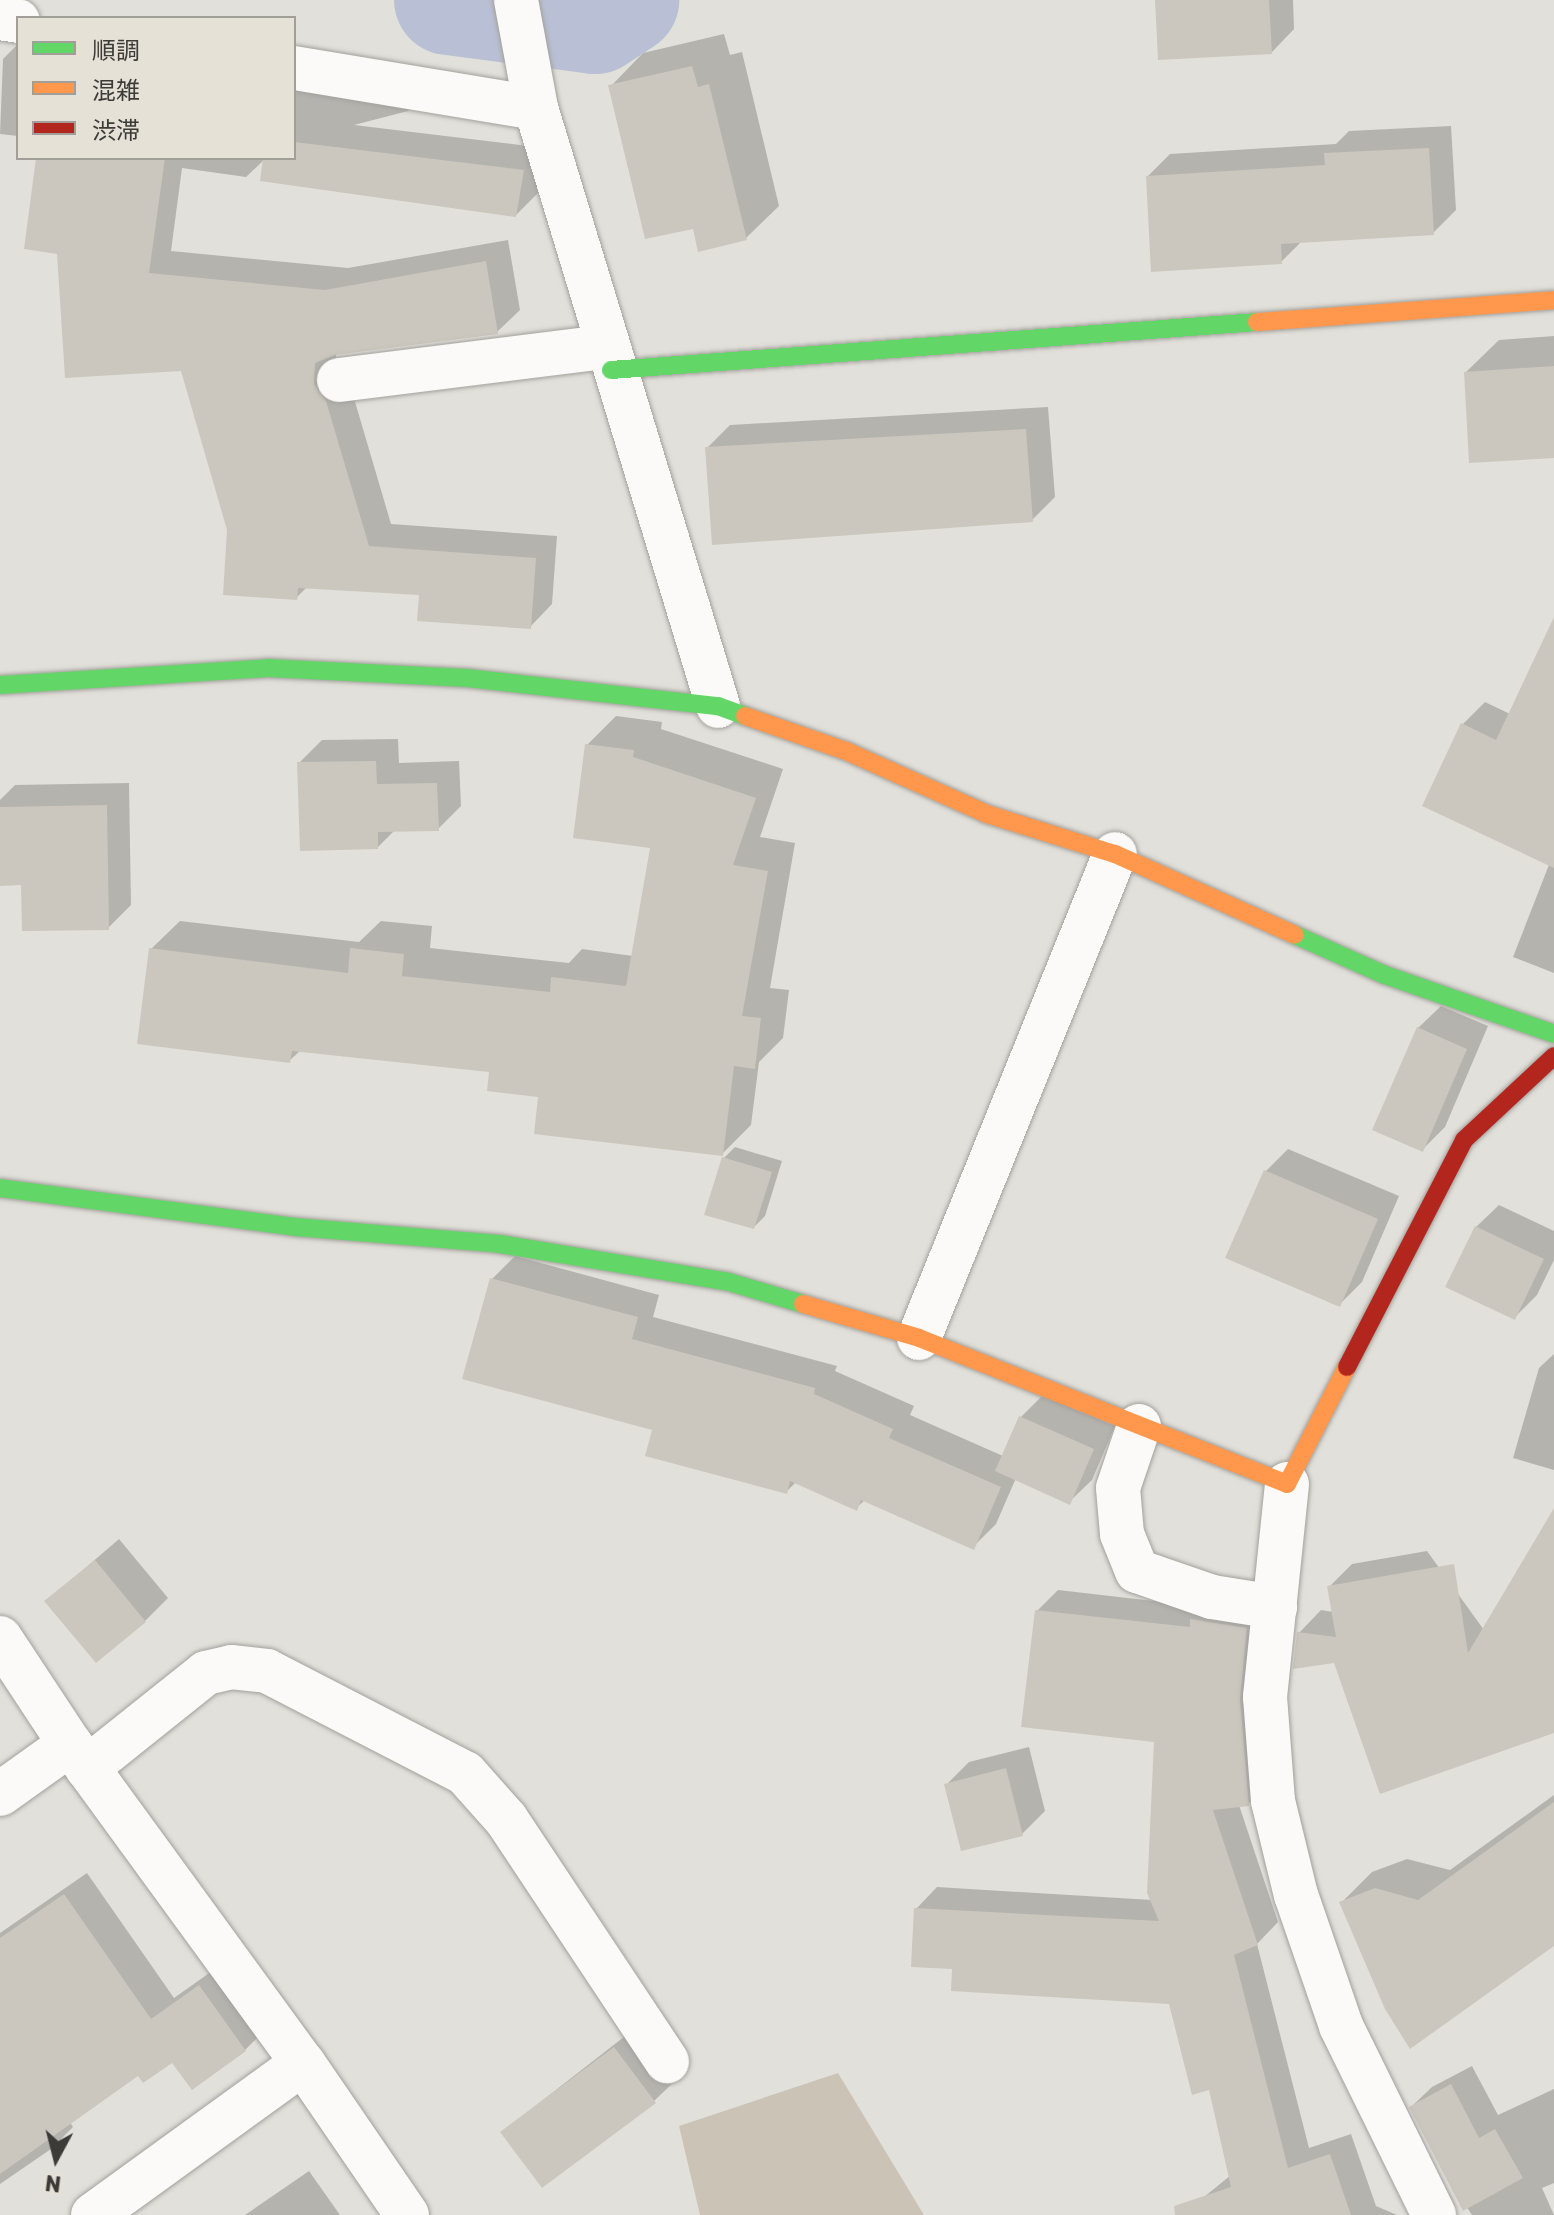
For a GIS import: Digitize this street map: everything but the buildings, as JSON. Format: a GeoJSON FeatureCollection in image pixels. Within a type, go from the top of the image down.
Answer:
{"type":"FeatureCollection","features":[{"type":"Feature","properties":{"kind":"street"},"geometry":{"type":"LineString","coordinates":[[516,0],[535,105],[608,359],[718,706]]}},
{"type":"Feature","properties":{"kind":"street"},"geometry":{"type":"LineString","coordinates":[[296,68],[535,105]]}},
{"type":"Feature","properties":{"kind":"street"},"geometry":{"type":"LineString","coordinates":[[339,380],[608,359],[1554,300]]}},
{"type":"Feature","properties":{"kind":"street"},"geometry":{"type":"LineString","coordinates":[[0,685],[268,668],[467,678],[718,706],[846,751],[987,814],[1115,854],[1385,975],[1554,1034]]}},
{"type":"Feature","properties":{"kind":"street"},"geometry":{"type":"LineString","coordinates":[[919,1338],[1115,854]]}},
{"type":"Feature","properties":{"kind":"street"},"geometry":{"type":"LineString","coordinates":[[1434,2215],[1341,2026],[1296,1895],[1265,1743],[1287,1484],[1464,1140],[1554,1056]]}},
{"type":"Feature","properties":{"kind":"street"},"geometry":{"type":"LineString","coordinates":[[0,1188],[295,1227],[500,1244],[729,1282],[919,1338],[1287,1484]]}},
{"type":"Feature","properties":{"kind":"street"},"geometry":{"type":"LineString","coordinates":[[1139,1426],[1118,1488],[1122,1534],[1137,1571],[1212,1597],[1275,1607]]}},
{"type":"Feature","properties":{"kind":"street"},"geometry":{"type":"LineString","coordinates":[[0,1638],[78,1756],[303,2063],[407,2215]]}},
{"type":"Feature","properties":{"kind":"street"},"geometry":{"type":"LineString","coordinates":[[0,1794],[78,1756],[206,1673],[231,1667],[267,1671],[465,1773],[506,1819],[667,2061]]}},
{"type":"Feature","properties":{"kind":"street"},"geometry":{"type":"LineString","coordinates":[[93,2215],[303,2063]]}},
{"type":"Feature","properties":{"kind":"shaded area"},"geometry":{"type":"Polygon","coordinates":[[[838,2073],[924,2215],[700,2215],[679,2126],[838,2073]]]}},
{"type":"Feature","properties":{"kind":"waterway"},"geometry":{"type":"LineString","coordinates":[[449,0],[595,19],[624,0]]}},
{"type":"Feature","properties":{"kind":"traffic: fast"},"geometry":{"type":"LineString","coordinates":[[611,370],[1257,322]]}},
{"type":"Feature","properties":{"kind":"traffic: fast"},"geometry":{"type":"LineString","coordinates":[[0,685],[268,668],[467,678],[718,706],[745,716]]}},
{"type":"Feature","properties":{"kind":"traffic: fast"},"geometry":{"type":"LineString","coordinates":[[1295,935],[1385,975],[1554,1034]]}},
{"type":"Feature","properties":{"kind":"traffic: fast"},"geometry":{"type":"LineString","coordinates":[[0,1188],[295,1227],[500,1244],[729,1282],[803,1304]]}},
{"type":"Feature","properties":{"kind":"traffic: slow"},"geometry":{"type":"LineString","coordinates":[[1257,322],[1554,300]]}},
{"type":"Feature","properties":{"kind":"traffic: slow"},"geometry":{"type":"LineString","coordinates":[[745,716],[846,751],[987,814],[1115,854],[1295,935]]}},
{"type":"Feature","properties":{"kind":"traffic: slow"},"geometry":{"type":"LineString","coordinates":[[803,1304],[919,1338],[1287,1484],[1347,1367]]}},
{"type":"Feature","properties":{"kind":"traffic: jam"},"geometry":{"type":"LineString","coordinates":[[1347,1367],[1464,1140],[1554,1056]]}}]}
